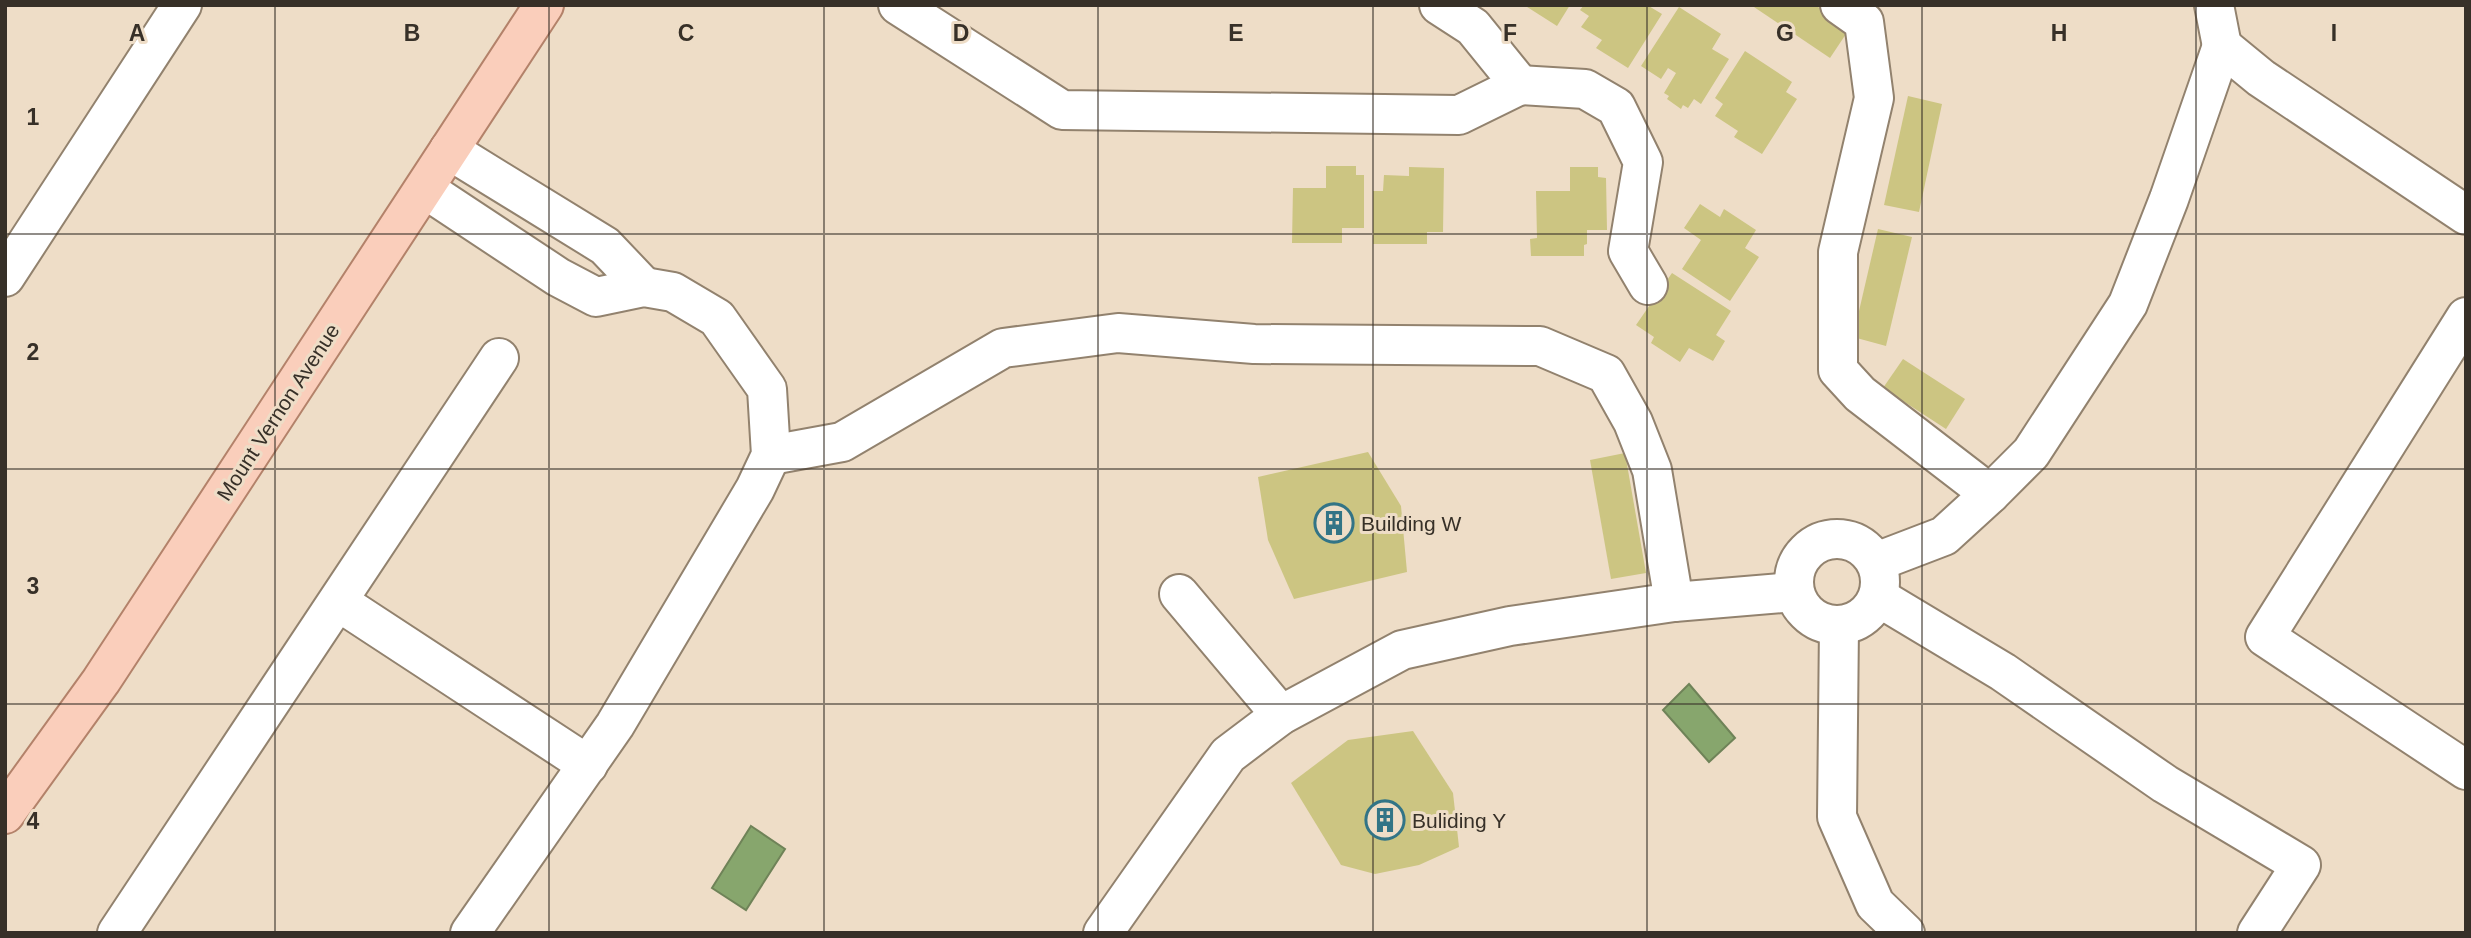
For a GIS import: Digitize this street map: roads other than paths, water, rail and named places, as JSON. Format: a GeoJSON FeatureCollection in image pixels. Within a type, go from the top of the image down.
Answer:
{"type":"FeatureCollection","features":[{"type":"Feature","properties":{"kind":"main road","name":"Mount Vernon Avenue"},"geometry":{"type":"LineString","coordinates":[[5,814],[101,681],[544,5]]}},
{"type":"Feature","properties":{"kind":"street"},"geometry":{"type":"LineString","coordinates":[[5,277],[182,5]]}},
{"type":"Feature","properties":{"kind":"street"},"geometry":{"type":"LineString","coordinates":[[898,5],[1062,110],[1459,115],[1520,85],[1585,89],[1616,107],[1643,162],[1628,251],[1648,285]]}},
{"type":"Feature","properties":{"kind":"street"},"geometry":{"type":"LineString","coordinates":[[1439,5],[1473,27],[1520,85]]}},
{"type":"Feature","properties":{"kind":"street"},"geometry":{"type":"LineString","coordinates":[[1840,5],[1864,22],[1874,98],[1838,252],[1838,370],[1860,394],[1990,494]]}},
{"type":"Feature","properties":{"kind":"street"},"geometry":{"type":"LineString","coordinates":[[2214,5],[2222,46],[2169,199],[2128,304],[2031,453],[1944,536],[1877,580],[1872,608],[1852,624],[1824,624],[1810,617],[1800,606],[1794,592],[1793,578],[1796,565],[1804,553],[1815,544],[1828,539],[1842,539],[1861,547],[1877,580],[2003,672],[2165,784],[2301,865],[2258,933]]}},
{"type":"Feature","properties":{"kind":"street"},"geometry":{"type":"LineString","coordinates":[[2222,46],[2261,78],[2466,215]]}},
{"type":"Feature","properties":{"kind":"street"},"geometry":{"type":"LineString","coordinates":[[449,150],[605,246],[644,287]]}},
{"type":"Feature","properties":{"kind":"street"},"geometry":{"type":"LineString","coordinates":[[425,189],[558,277],[596,297],[644,287],[673,292],[717,318],[767,389],[771,455],[755,489],[615,725],[470,933]]}},
{"type":"Feature","properties":{"kind":"street"},"geometry":{"type":"LineString","coordinates":[[2466,317],[2265,637],[2466,770]]}},
{"type":"Feature","properties":{"kind":"street"},"geometry":{"type":"LineString","coordinates":[[771,455],[842,442],[1003,348],[1118,333],[1254,344],[1540,346],[1606,374],[1633,422],[1651,470],[1674,602]]}},
{"type":"Feature","properties":{"kind":"street"},"geometry":{"type":"LineString","coordinates":[[117,933],[499,358]]}},
{"type":"Feature","properties":{"kind":"street"},"geometry":{"type":"LineString","coordinates":[[1103,933],[1228,755],[1281,715],[1402,650],[1510,626],[1674,602],[1794,592]]}},
{"type":"Feature","properties":{"kind":"street"},"geometry":{"type":"LineString","coordinates":[[1178,594],[1281,715]]}},
{"type":"Feature","properties":{"kind":"street"},"geometry":{"type":"LineString","coordinates":[[339,601],[588,765]]}},
{"type":"Feature","properties":{"kind":"street"},"geometry":{"type":"LineString","coordinates":[[1839,626],[1837,817],[1875,904],[1905,933]]}},
{"type":"Feature","properties":{"kind":"place","name":"Building W"},"geometry":{"type":"Point","coordinates":[1334,523]}},
{"type":"Feature","properties":{"kind":"place","name":"Buliding Y"},"geometry":{"type":"Point","coordinates":[1385,820]}}]}
